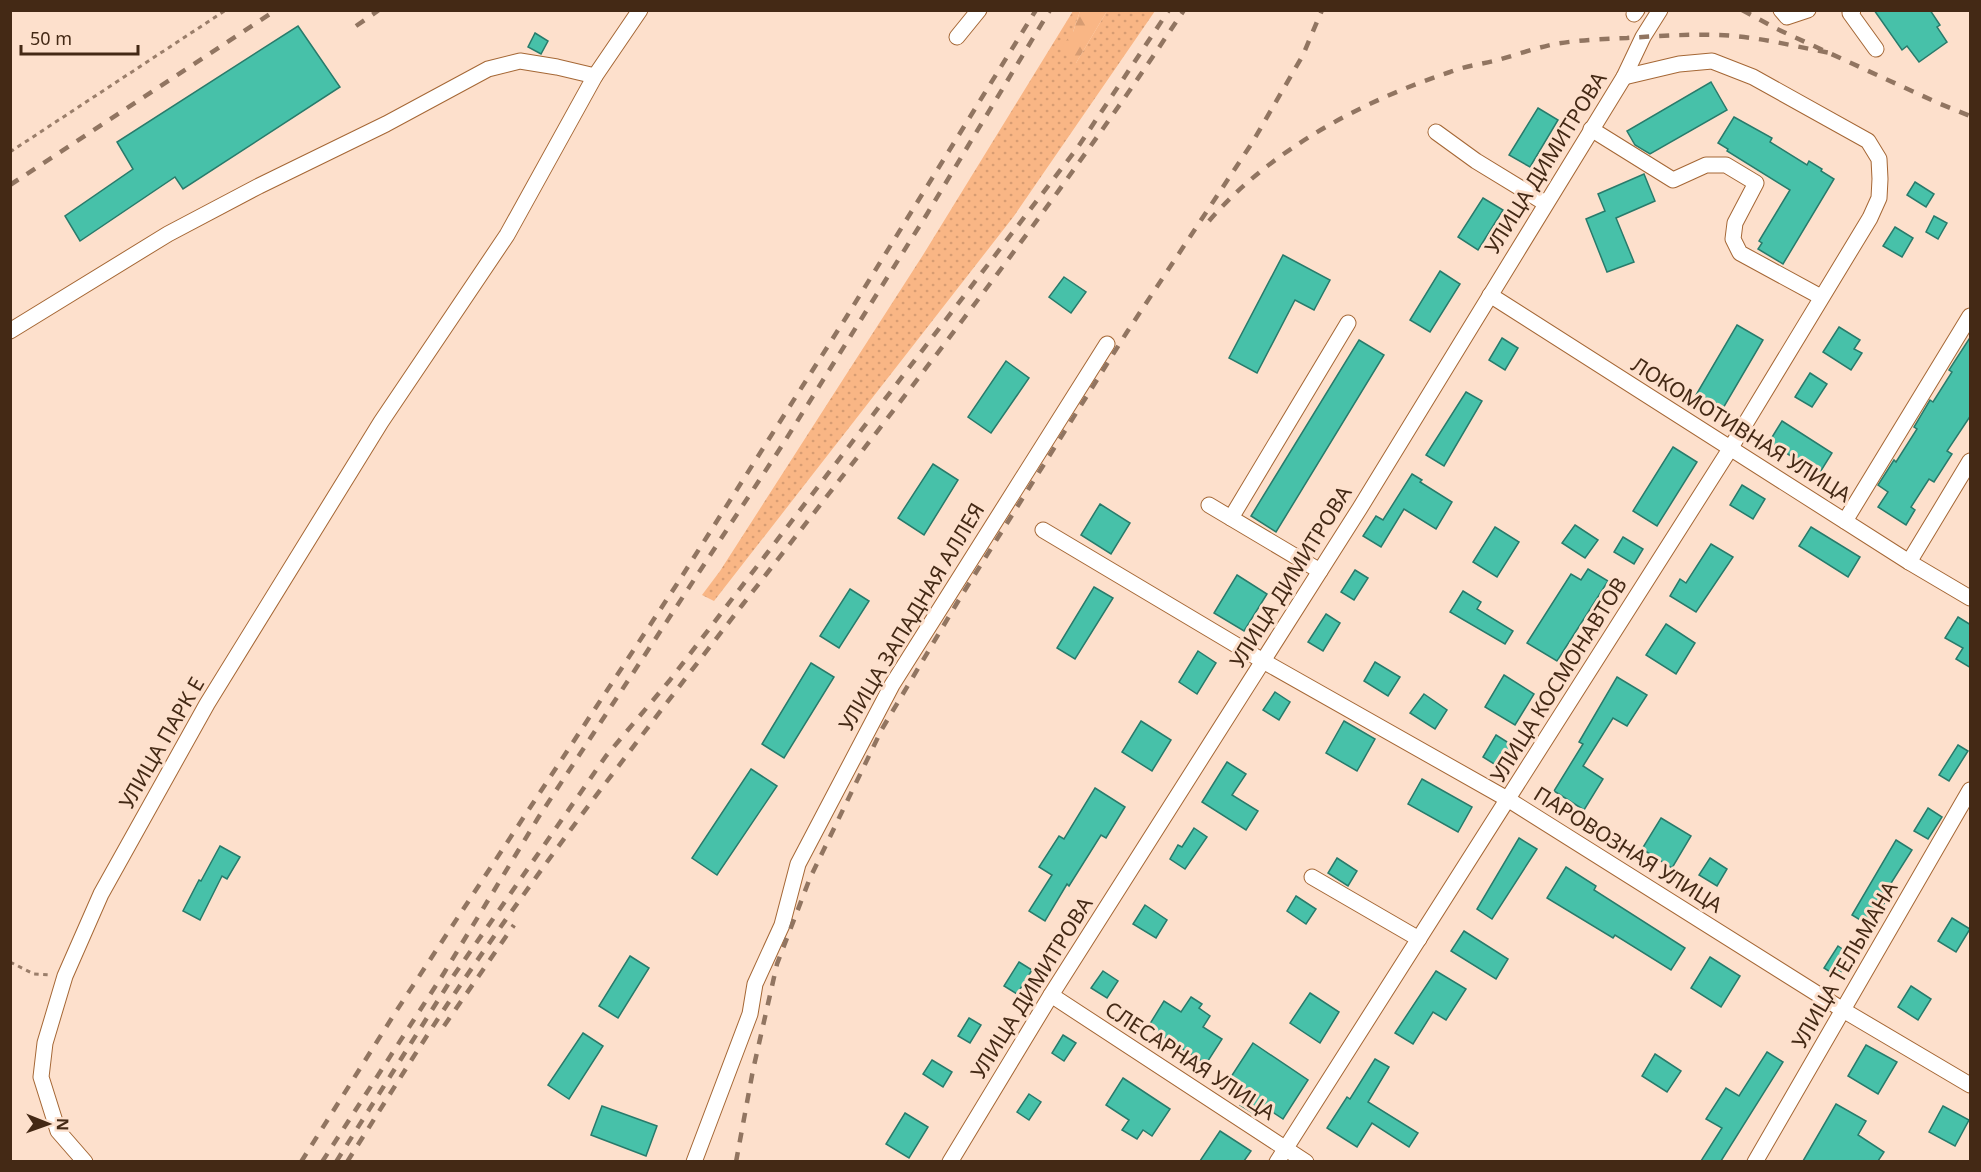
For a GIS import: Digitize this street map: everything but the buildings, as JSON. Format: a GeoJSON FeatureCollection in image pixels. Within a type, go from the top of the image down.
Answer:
{"type":"FeatureCollection","features":[{"type":"Feature","properties":{"kind":"street","name":"УЛИЦА ПАРК Е"},"geometry":{"type":"LineString","coordinates":[[85,1161],[58,1131],[41,1077],[45,1043],[64,976],[101,894],[207,704],[381,422],[507,235],[595,76],[640,10]]}},
{"type":"Feature","properties":{"kind":"street"},"geometry":{"type":"LineString","coordinates":[[957,37],[980,10]]}},
{"type":"Feature","properties":{"kind":"street","name":"УЛИЦА ДИМИТРОВА"},"geometry":{"type":"LineString","coordinates":[[950,1161],[1051,996],[1320,571],[1624,77],[1643,37],[1660,10]]}},
{"type":"Feature","properties":{"kind":"street"},"geometry":{"type":"LineString","coordinates":[[1781,10],[1787,17],[1808,10]]}},
{"type":"Feature","properties":{"kind":"street"},"geometry":{"type":"LineString","coordinates":[[1853,10],[1850,13],[1876,49]]}},
{"type":"Feature","properties":{"kind":"street"},"geometry":{"type":"LineString","coordinates":[[10,331],[168,234],[488,69],[520,61],[595,76]]}},
{"type":"Feature","properties":{"kind":"street","name":"УЛИЦА КОСМОНАВТОВ"},"geometry":{"type":"LineString","coordinates":[[1277,1161],[1509,800],[1730,449],[1870,218],[1879,198],[1879,159],[1868,141],[1753,77],[1712,61],[1679,64],[1624,77]]}},
{"type":"Feature","properties":{"kind":"street"},"geometry":{"type":"LineString","coordinates":[[1591,129],[1673,180],[1706,165],[1726,165],[1756,183],[1735,223],[1733,239],[1740,253],[1821,297]]}},
{"type":"Feature","properties":{"kind":"street"},"geometry":{"type":"LineString","coordinates":[[1436,132],[1545,203]]}},
{"type":"Feature","properties":{"kind":"street","name":"ЛОКОМОТИВНАЯ УЛИЦА"},"geometry":{"type":"LineString","coordinates":[[1490,295],[1909,562],[1971,598]]}},
{"type":"Feature","properties":{"kind":"street"},"geometry":{"type":"LineString","coordinates":[[1845,521],[1971,316]]}},
{"type":"Feature","properties":{"kind":"street"},"geometry":{"type":"LineString","coordinates":[[1231,518],[1348,323]]}},
{"type":"Feature","properties":{"kind":"street","name":"УЛИЦА ЗАПАДНАЯ АЛЛЕЯ"},"geometry":{"type":"LineString","coordinates":[[694,1161],[750,1014],[755,984],[782,925],[798,864],[891,685],[1107,344]]}},
{"type":"Feature","properties":{"kind":"street"},"geometry":{"type":"LineString","coordinates":[[1909,562],[1971,461]]}},
{"type":"Feature","properties":{"kind":"street"},"geometry":{"type":"LineString","coordinates":[[1209,505],[1320,571]]}},
{"type":"Feature","properties":{"kind":"street","name":"ПАРОВОЗНАЯ УЛИЦА"},"geometry":{"type":"LineString","coordinates":[[1043,530],[1263,661],[1509,800],[1843,1010],[1971,1085]]}},
{"type":"Feature","properties":{"kind":"street","name":"УЛИЦА ТЕЛЬМАНА"},"geometry":{"type":"LineString","coordinates":[[1755,1161],[1971,790]]}},
{"type":"Feature","properties":{"kind":"street"},"geometry":{"type":"LineString","coordinates":[[1312,877],[1419,939]]}},
{"type":"Feature","properties":{"kind":"street","name":"СЛЕСАРНАЯ УЛИЦА"},"geometry":{"type":"LineString","coordinates":[[1051,996],[1306,1161]]}},
{"type":"Feature","properties":{"kind":"path"},"geometry":{"type":"LineString","coordinates":[[10,152],[226,10]]}},
{"type":"Feature","properties":{"kind":"path"},"geometry":{"type":"LineString","coordinates":[[10,962],[34,974],[64,976]]}},
{"type":"Feature","properties":{"kind":"green space"},"geometry":{"type":"Polygon","coordinates":[[[1073,11],[1080,11],[1073,32],[1076,63],[1107,11],[1155,11],[1014,216],[714,601],[702,595],[720,571],[923,255],[1073,11]]]}},
{"type":"Feature","properties":{"kind":"green space"},"geometry":{"type":"Polygon","coordinates":[[[1080,11],[1107,11],[1076,63],[1061,47],[1073,32],[1080,11]]]}},
{"type":"Feature","properties":{"kind":"railway"},"geometry":{"type":"LineString","coordinates":[[10,185],[276,10]]}},
{"type":"Feature","properties":{"kind":"railway"},"geometry":{"type":"LineString","coordinates":[[356,26],[379,10]]}},
{"type":"Feature","properties":{"kind":"railway"},"geometry":{"type":"LineString","coordinates":[[301,1162],[395,1013],[677,584],[847,316],[1036,10]]}},
{"type":"Feature","properties":{"kind":"railway"},"geometry":{"type":"LineString","coordinates":[[322,1162],[444,973],[538,818],[783,444],[927,214],[1050,10]]}},
{"type":"Feature","properties":{"kind":"railway"},"geometry":{"type":"LineString","coordinates":[[336,1162],[454,975],[606,756],[670,680],[1078,147],[1169,10]]}},
{"type":"Feature","properties":{"kind":"railway"},"geometry":{"type":"LineString","coordinates":[[347,1162],[448,1003],[544,867],[982,294],[1119,106],[1184,10]]}},
{"type":"Feature","properties":{"kind":"railway"},"geometry":{"type":"LineString","coordinates":[[736,1162],[753,1070],[777,964],[810,878],[882,729],[960,598],[1127,332],[1252,143],[1303,55],[1322,10]]}},
{"type":"Feature","properties":{"kind":"railway"},"geometry":{"type":"LineString","coordinates":[[1742,10],[1777,29],[1970,116]]}},
{"type":"Feature","properties":{"kind":"railway"},"geometry":{"type":"LineString","coordinates":[[1209,221],[1233,195],[1260,172],[1319,131],[1384,98],[1462,68],[1559,43],[1672,35],[1746,37],[1830,53]]}},
{"type":"Feature","properties":{"kind":"railway"},"geometry":{"type":"LineString","coordinates":[[444,1026],[514,925]]}}]}
